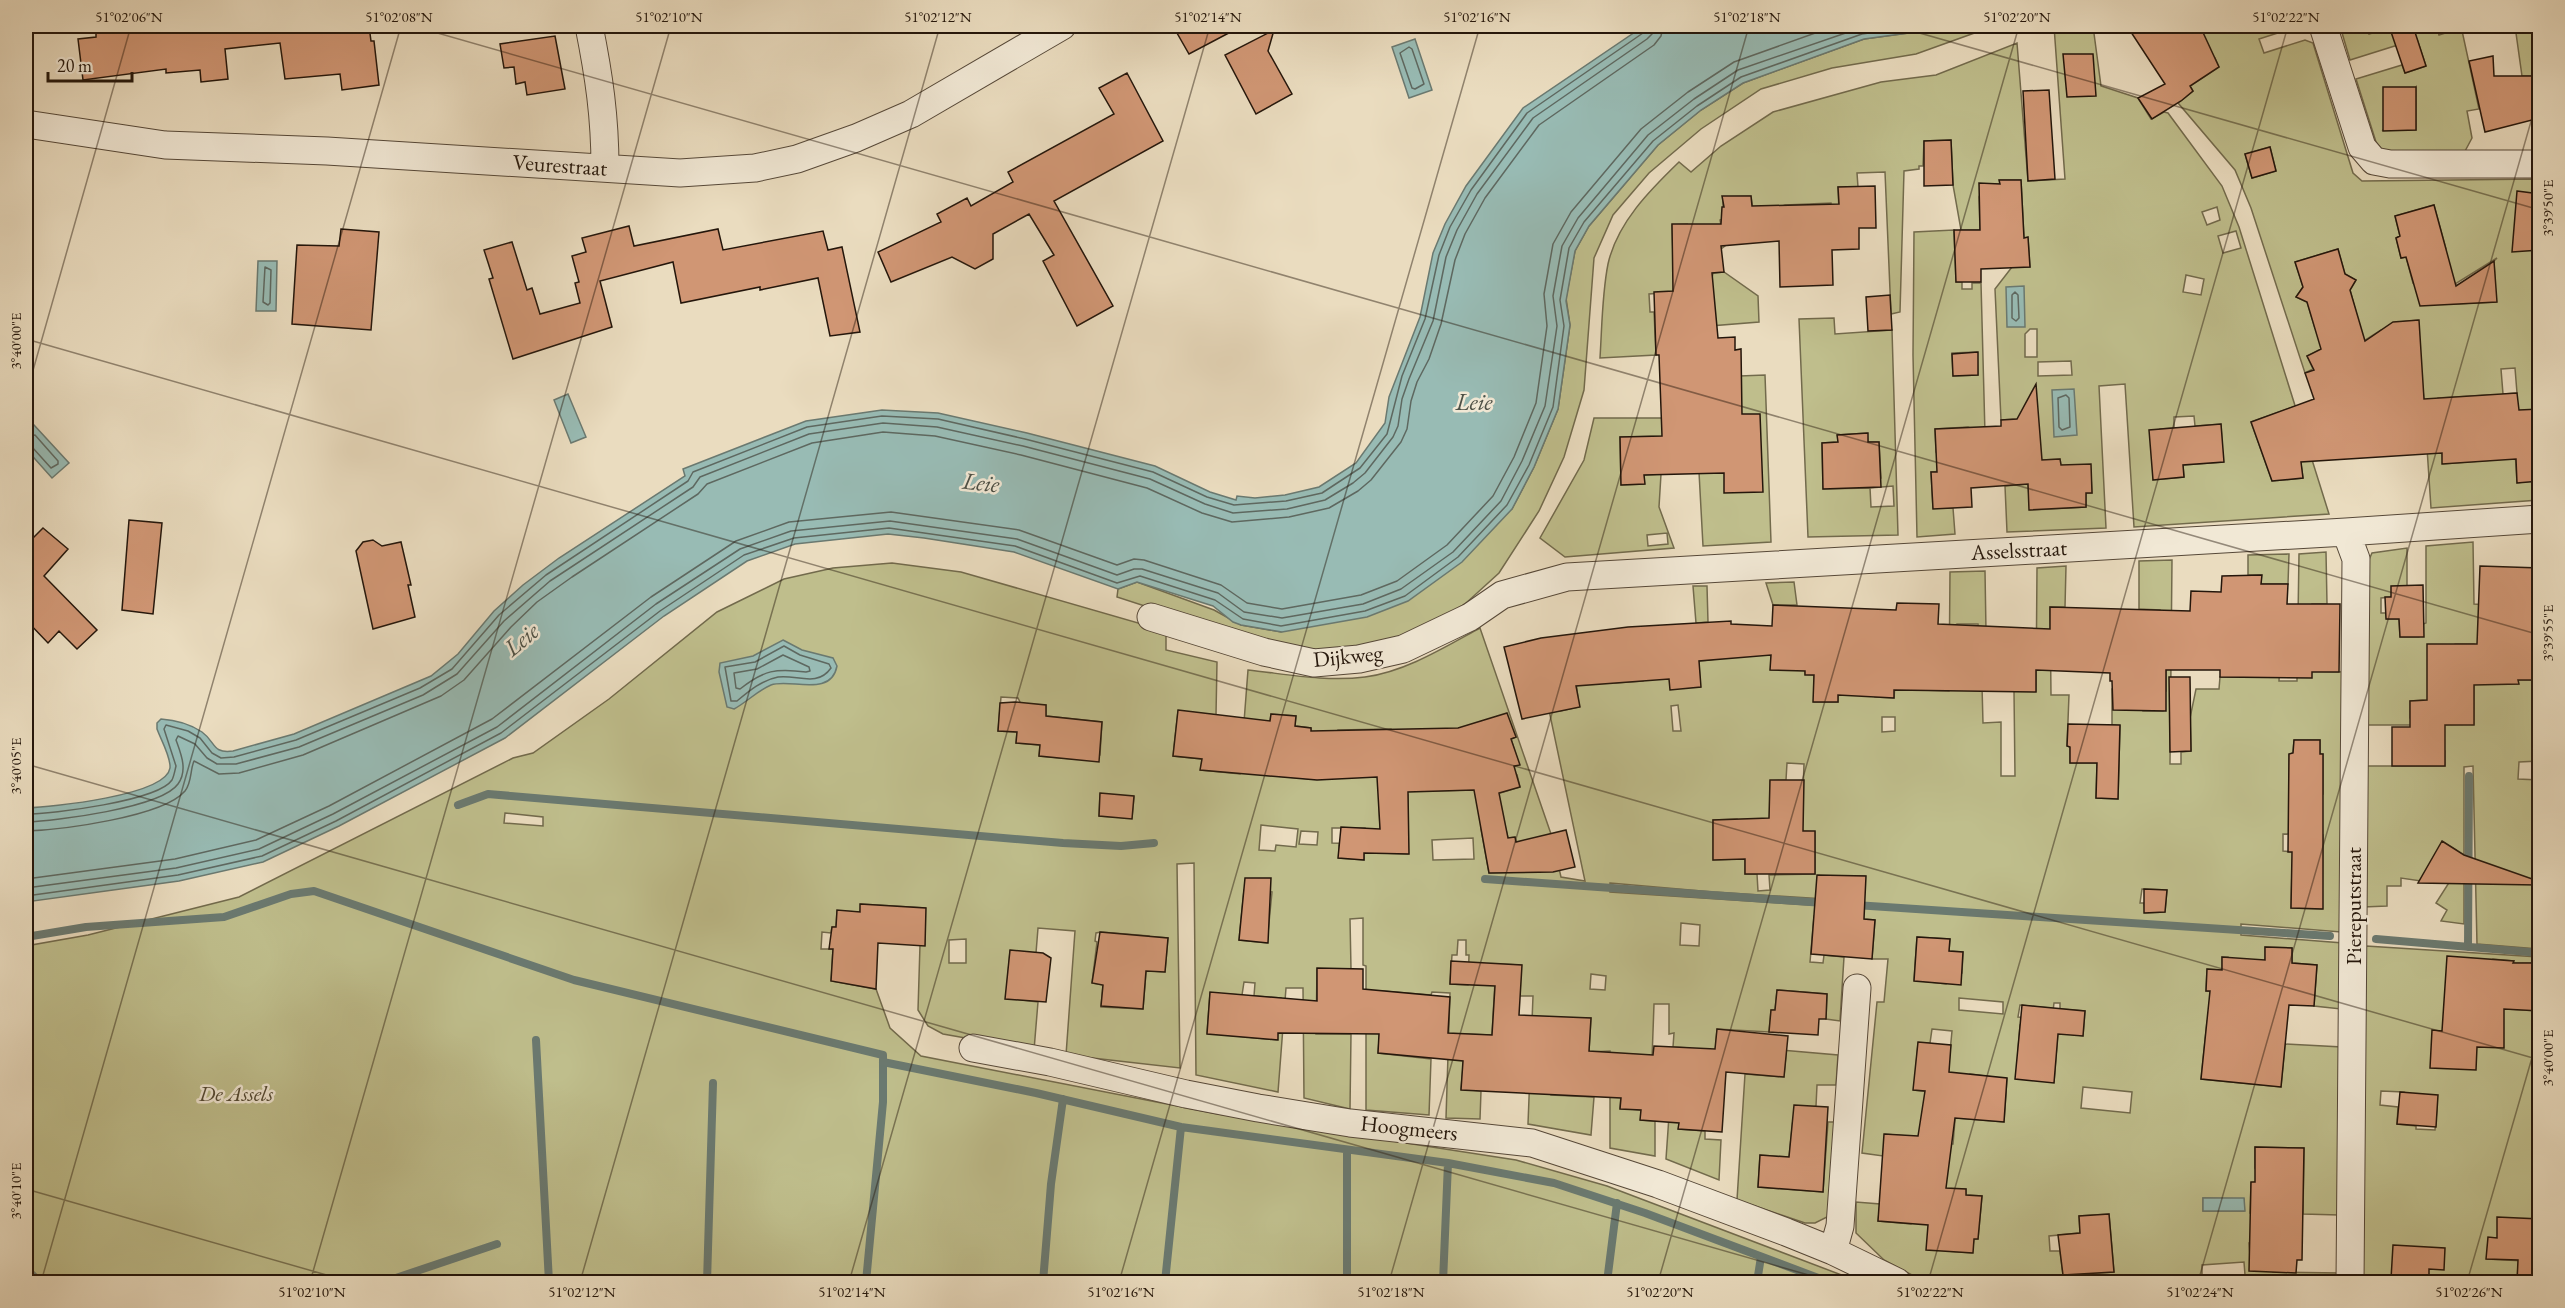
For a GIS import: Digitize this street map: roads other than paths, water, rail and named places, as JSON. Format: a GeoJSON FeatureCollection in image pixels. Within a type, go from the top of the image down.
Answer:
{"type":"FeatureCollection","features":[{"type":"Feature","properties":{"kind":"street"},"geometry":{"type":"LineString","coordinates":[[589,26],[601,84],[605,123],[604,168]]}},
{"type":"Feature","properties":{"kind":"street","name":"Veurestraat"},"geometry":{"type":"LineString","coordinates":[[26,124],[165,145],[339,152],[680,173],[754,168],[797,159],[856,138],[911,114],[1062,26]]}},
{"type":"Feature","properties":{"kind":"street"},"geometry":{"type":"LineString","coordinates":[[2323,26],[2362,147],[2374,161],[2390,164],[2540,164]]}},
{"type":"Feature","properties":{"kind":"street","name":"Asselsstraat"},"geometry":{"type":"LineString","coordinates":[[1502,595],[1567,577],[2540,519]]}},
{"type":"Feature","properties":{"kind":"street","name":"Piereputstraat"},"geometry":{"type":"LineString","coordinates":[[2346,532],[2356,559],[2350,1282]]}},
{"type":"Feature","properties":{"kind":"street","name":"Dijkweg"},"geometry":{"type":"LineString","coordinates":[[1151,617],[1264,652],[1314,663],[1359,659],[1403,649],[1470,617],[1502,595]]}},
{"type":"Feature","properties":{"kind":"street"},"geometry":{"type":"LineString","coordinates":[[1833,1251],[1840,1226],[1857,988]]}},
{"type":"Feature","properties":{"kind":"street","name":"Hoogmeers"},"geometry":{"type":"LineString","coordinates":[[973,1048],[1074,1067],[1186,1094],[1258,1108],[1350,1122],[1532,1143],[1658,1184],[1833,1251],[1897,1282]]}},
{"type":"Feature","properties":{"kind":"water","name":"Leie"},"geometry":{"type":"Polygon","coordinates":[[[1644,26],[1938,26],[1916,32],[1864,39],[1743,83],[1701,110],[1658,145],[1589,226],[1575,251],[1566,301],[1570,325],[1558,409],[1534,467],[1512,509],[1462,562],[1408,601],[1367,617],[1282,632],[1241,625],[1233,622],[1213,606],[1137,582],[1118,589],[1014,552],[888,534],[795,544],[747,561],[664,616],[505,738],[339,826],[263,862],[179,881],[26,902],[26,808],[81,802],[129,793],[164,778],[170,764],[157,729],[157,723],[161,719],[177,721],[193,727],[202,732],[221,751],[233,751],[294,734],[431,676],[458,654],[494,611],[523,585],[559,558],[685,476],[683,469],[806,421],[882,410],[938,413],[1155,466],[1210,492],[1236,500],[1237,496],[1255,498],[1285,495],[1319,487],[1356,463],[1385,423],[1389,397],[1420,317],[1433,253],[1445,224],[1466,186],[1523,108],[1644,26]]]}},
{"type":"Feature","properties":{"kind":"water"},"geometry":{"type":"Polygon","coordinates":[[[1415,39],[1432,90],[1409,98],[1392,47],[1415,39]]]}},
{"type":"Feature","properties":{"kind":"water"},"geometry":{"type":"Polygon","coordinates":[[[258,261],[277,261],[276,311],[256,311],[258,261]]]}},
{"type":"Feature","properties":{"kind":"water"},"geometry":{"type":"Polygon","coordinates":[[[2024,286],[2025,327],[2007,327],[2006,287],[2024,286]]]}},
{"type":"Feature","properties":{"kind":"water"},"geometry":{"type":"Polygon","coordinates":[[[2074,389],[2077,435],[2054,437],[2052,390],[2074,389]]]}},
{"type":"Feature","properties":{"kind":"water"},"geometry":{"type":"Polygon","coordinates":[[[568,394],[586,437],[571,443],[554,400],[568,394]]]}},
{"type":"Feature","properties":{"kind":"water"},"geometry":{"type":"Polygon","coordinates":[[[34,425],[69,463],[52,478],[26,449],[26,433],[34,425]]]}},
{"type":"Feature","properties":{"kind":"water"},"geometry":{"type":"Polygon","coordinates":[[[783,640],[802,650],[833,658],[837,666],[833,676],[818,684],[779,683],[771,685],[734,709],[727,707],[719,672],[720,663],[753,656],[783,640]]]}},
{"type":"Feature","properties":{"kind":"water"},"geometry":{"type":"Polygon","coordinates":[[[2203,1198],[2244,1198],[2245,1211],[2203,1211],[2203,1198]]]}},
{"type":"Feature","properties":{"kind":"waterway"},"geometry":{"type":"LineString","coordinates":[[2468,947],[2469,776]]}},
{"type":"Feature","properties":{"kind":"waterway"},"geometry":{"type":"LineString","coordinates":[[458,805],[488,794],[1063,843],[1121,846],[1154,843]]}},
{"type":"Feature","properties":{"kind":"waterway"},"geometry":{"type":"LineString","coordinates":[[1485,879],[1824,903]]}},
{"type":"Feature","properties":{"kind":"waterway"},"geometry":{"type":"LineString","coordinates":[[26,937],[86,927],[224,917],[291,894],[314,891],[574,980],[883,1055],[883,1102],[866,1282]]}},
{"type":"Feature","properties":{"kind":"waterway"},"geometry":{"type":"LineString","coordinates":[[1855,905],[2330,936]]}},
{"type":"Feature","properties":{"kind":"waterway"},"geometry":{"type":"LineString","coordinates":[[2376,939],[2540,953]]}},
{"type":"Feature","properties":{"kind":"waterway"},"geometry":{"type":"LineString","coordinates":[[536,1040],[549,1282]]}},
{"type":"Feature","properties":{"kind":"waterway"},"geometry":{"type":"LineString","coordinates":[[883,1062],[1036,1093],[1181,1127],[1448,1163],[1554,1183],[1645,1213],[1829,1282]]}},
{"type":"Feature","properties":{"kind":"waterway"},"geometry":{"type":"LineString","coordinates":[[707,1282],[713,1083]]}},
{"type":"Feature","properties":{"kind":"waterway"},"geometry":{"type":"LineString","coordinates":[[1043,1282],[1051,1184],[1063,1099]]}},
{"type":"Feature","properties":{"kind":"waterway"},"geometry":{"type":"LineString","coordinates":[[1165,1282],[1181,1127]]}},
{"type":"Feature","properties":{"kind":"waterway"},"geometry":{"type":"LineString","coordinates":[[1347,1150],[1347,1282]]}},
{"type":"Feature","properties":{"kind":"waterway"},"geometry":{"type":"LineString","coordinates":[[1443,1282],[1448,1163]]}},
{"type":"Feature","properties":{"kind":"waterway"},"geometry":{"type":"LineString","coordinates":[[1607,1282],[1617,1203]]}},
{"type":"Feature","properties":{"kind":"waterway"},"geometry":{"type":"LineString","coordinates":[[384,1282],[497,1244]]}},
{"type":"Feature","properties":{"kind":"waterway"},"geometry":{"type":"LineString","coordinates":[[1757,1282],[1761,1257]]}},
{"type":"Feature","properties":{"kind":"waterway"},"geometry":{"type":"LineString","coordinates":[[26,1269],[40,1282]]}},
{"type":"Feature","properties":{"kind":"park label","name":"De Assels"},"geometry":{"type":"Point","coordinates":[236,1093]}}]}
